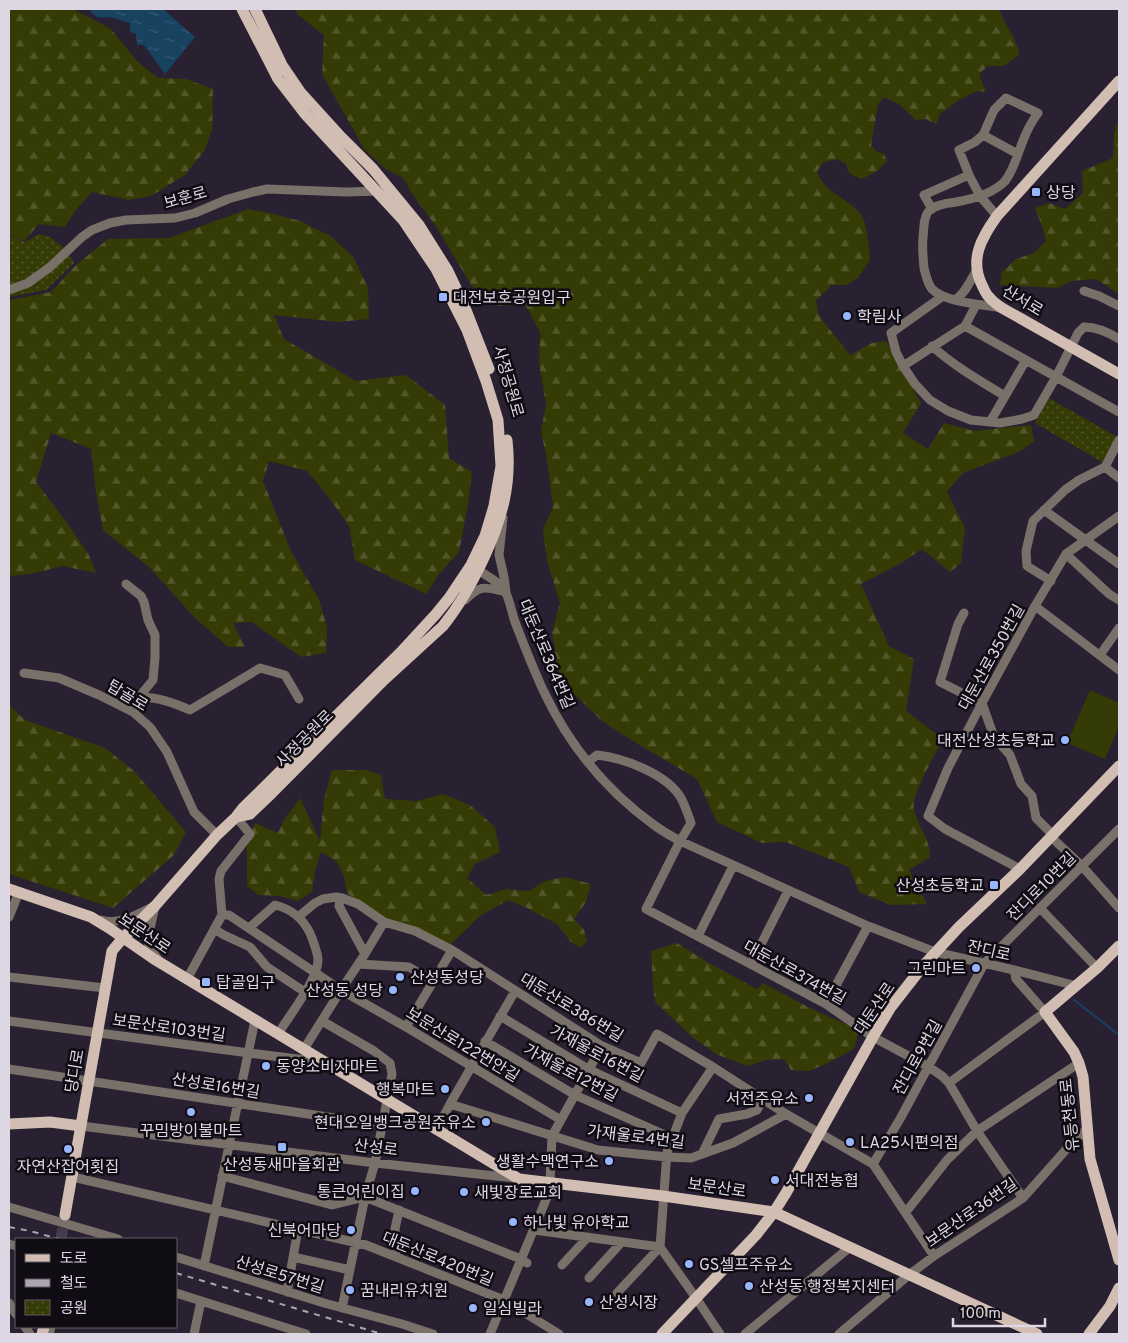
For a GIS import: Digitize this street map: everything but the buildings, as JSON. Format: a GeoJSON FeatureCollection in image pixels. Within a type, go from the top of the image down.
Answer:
{"type":"FeatureCollection","features":[{"type":"Feature","properties":{"kind":"main road","name":"사정공원로"},"geometry":{"type":"LineString","coordinates":[[236,817],[250,814],[384,680],[443,626],[451,616],[462,600],[475,568],[494,506],[501,466],[498,420],[486,381],[467,330],[436,268],[403,220],[305,114],[278,78],[242,9]]}},
{"type":"Feature","properties":{"kind":"main road","name":"사정공원로"},"geometry":{"type":"LineString","coordinates":[[123,938],[155,906],[243,808],[401,652],[436,614],[475,568],[493,539],[505,496],[509,457],[502,407],[483,351],[448,270],[419,225],[373,169],[301,94],[282,66],[255,9]]}},
{"type":"Feature","properties":{"kind":"main road"},"geometry":{"type":"LineString","coordinates":[[976,270],[978,251],[984,234],[997,216],[1119,81]]}},
{"type":"Feature","properties":{"kind":"main road","name":"산서로"},"geometry":{"type":"LineString","coordinates":[[976,270],[988,297],[1002,308],[1119,374]]}},
{"type":"Feature","properties":{"kind":"main road","name":"대둔산로"},"geometry":{"type":"LineString","coordinates":[[662,1334],[756,1235],[774,1212],[873,1037],[892,1007],[935,952],[1020,869],[1119,766]]}},
{"type":"Feature","properties":{"kind":"main road","name":"보문산로"},"geometry":{"type":"LineString","coordinates":[[14,890],[91,917],[187,979],[519,1178],[774,1212],[1037,1334]]}},
{"type":"Feature","properties":{"kind":"main road","name":"당디로"},"geometry":{"type":"LineString","coordinates":[[64,1220],[112,952],[123,938]]}},
{"type":"Feature","properties":{"kind":"main road"},"geometry":{"type":"LineString","coordinates":[[1045,1012],[1077,986],[1119,946]]}},
{"type":"Feature","properties":{"kind":"main road","name":"유등천동로"},"geometry":{"type":"LineString","coordinates":[[1045,1012],[1074,1052],[1079,1063],[1088,1128],[1090,1159],[1119,1260]]}},
{"type":"Feature","properties":{"kind":"main road","name":"산성로"},"geometry":{"type":"LineString","coordinates":[[9,1124],[50,1122],[80,1126]]}},
{"type":"Feature","properties":{"kind":"main road"},"geometry":{"type":"LineString","coordinates":[[1089,1334],[1110,1306],[1119,1288]]}},
{"type":"Feature","properties":{"kind":"street"},"geometry":{"type":"LineString","coordinates":[[997,216],[980,196],[959,150],[975,142],[983,135],[994,110],[1006,98],[1038,113],[1025,135],[1005,181],[993,190],[980,196],[943,204],[929,211],[925,220],[922,244],[927,279],[932,288],[942,296],[976,305],[1002,308]]}},
{"type":"Feature","properties":{"kind":"street"},"geometry":{"type":"LineString","coordinates":[[983,135],[1018,154]]}},
{"type":"Feature","properties":{"kind":"street"},"geometry":{"type":"LineString","coordinates":[[932,209],[924,195],[969,174]]}},
{"type":"Feature","properties":{"kind":"street","name":"보훈로"},"geometry":{"type":"LineString","coordinates":[[9,290],[28,283],[50,267],[92,230],[110,223],[126,220],[175,218],[195,213],[228,199],[267,189],[377,192],[390,190]]}},
{"type":"Feature","properties":{"kind":"street"},"geometry":{"type":"LineString","coordinates":[[956,300],[966,290],[976,270]]}},
{"type":"Feature","properties":{"kind":"street"},"geometry":{"type":"LineString","coordinates":[[1084,291],[1119,306]]}},
{"type":"Feature","properties":{"kind":"street"},"geometry":{"type":"LineString","coordinates":[[942,296],[891,333],[896,352],[915,384],[930,400],[948,411],[971,420],[1000,423],[1034,415],[1078,333],[1084,327],[1092,327],[1119,339]]}},
{"type":"Feature","properties":{"kind":"street"},"geometry":{"type":"LineString","coordinates":[[903,366],[965,326],[976,305]]}},
{"type":"Feature","properties":{"kind":"street"},"geometry":{"type":"LineString","coordinates":[[965,326],[1119,412]]}},
{"type":"Feature","properties":{"kind":"street"},"geometry":{"type":"LineString","coordinates":[[932,346],[942,355],[1005,396]]}},
{"type":"Feature","properties":{"kind":"street"},"geometry":{"type":"LineString","coordinates":[[990,422],[1026,360]]}},
{"type":"Feature","properties":{"kind":"street"},"geometry":{"type":"LineString","coordinates":[[1051,581],[1027,566],[1026,551],[1033,521],[1065,490],[1079,480],[1105,468],[1119,440]]}},
{"type":"Feature","properties":{"kind":"street"},"geometry":{"type":"LineString","coordinates":[[1105,468],[1119,478]]}},
{"type":"Feature","properties":{"kind":"street"},"geometry":{"type":"LineString","coordinates":[[451,616],[479,588],[506,592],[499,555],[505,496]]}},
{"type":"Feature","properties":{"kind":"street"},"geometry":{"type":"LineString","coordinates":[[1044,510],[1119,564]]}},
{"type":"Feature","properties":{"kind":"street","name":"대둔산로350번길"},"geometry":{"type":"LineString","coordinates":[[1020,869],[945,829],[928,816],[948,768],[982,703],[1066,554],[1119,516]]}},
{"type":"Feature","properties":{"kind":"street"},"geometry":{"type":"LineString","coordinates":[[1066,554],[1109,594],[1119,600]]}},
{"type":"Feature","properties":{"kind":"street","name":"대둔산로364번길"},"geometry":{"type":"LineString","coordinates":[[475,568],[498,583],[506,592],[515,622],[545,693],[571,740],[604,782],[630,806],[655,826],[680,842],[868,926],[935,952]]}},
{"type":"Feature","properties":{"kind":"street"},"geometry":{"type":"LineString","coordinates":[[126,584],[142,596],[148,620],[155,635],[153,680],[139,697],[133,712]]}},
{"type":"Feature","properties":{"kind":"street"},"geometry":{"type":"LineString","coordinates":[[1035,606],[1119,670]]}},
{"type":"Feature","properties":{"kind":"street"},"geometry":{"type":"LineString","coordinates":[[964,613],[958,624],[940,682],[982,703],[994,737],[1010,755],[1021,784],[1032,796],[1036,818],[1119,908]]}},
{"type":"Feature","properties":{"kind":"street"},"geometry":{"type":"LineString","coordinates":[[1100,655],[1119,628]]}},
{"type":"Feature","properties":{"kind":"street"},"geometry":{"type":"LineString","coordinates":[[139,697],[153,697],[190,710],[260,668],[285,675],[299,699]]}},
{"type":"Feature","properties":{"kind":"street","name":"탑골로"},"geometry":{"type":"LineString","coordinates":[[24,673],[58,678],[133,712],[150,727],[167,752],[194,812],[218,835]]}},
{"type":"Feature","properties":{"kind":"street"},"geometry":{"type":"LineString","coordinates":[[588,762],[597,755],[610,756],[631,762],[653,773],[673,788],[681,798],[691,823],[680,842]]}},
{"type":"Feature","properties":{"kind":"street"},"geometry":{"type":"LineString","coordinates":[[187,979],[222,915],[219,879],[221,872],[250,834],[236,817]]}},
{"type":"Feature","properties":{"kind":"street","name":"잔디로10번길"},"geometry":{"type":"LineString","coordinates":[[984,964],[1119,829]]}},
{"type":"Feature","properties":{"kind":"street","name":"대둔산로374번길"},"geometry":{"type":"LineString","coordinates":[[680,842],[646,910],[826,1004],[873,1037],[942,1076],[977,1132],[1023,1198]]}},
{"type":"Feature","properties":{"kind":"street"},"geometry":{"type":"LineString","coordinates":[[698,936],[733,866]]}},
{"type":"Feature","properties":{"kind":"street"},"geometry":{"type":"LineString","coordinates":[[9,916],[14,890]]}},
{"type":"Feature","properties":{"kind":"street"},"geometry":{"type":"LineString","coordinates":[[751,964],[788,891]]}},
{"type":"Feature","properties":{"kind":"street"},"geometry":{"type":"LineString","coordinates":[[298,917],[315,903],[324,899],[340,898],[339,906],[365,954]]}},
{"type":"Feature","properties":{"kind":"street","name":"대둔산로386번길"},"geometry":{"type":"LineString","coordinates":[[340,898],[358,904],[384,922],[415,930],[452,950],[602,1046],[641,1063],[657,1034],[714,1067],[819,1134],[873,1164]]}},
{"type":"Feature","properties":{"kind":"street"},"geometry":{"type":"LineString","coordinates":[[250,928],[275,905],[287,908],[298,917],[307,927],[315,943],[318,960],[316,974],[278,1034]]}},
{"type":"Feature","properties":{"kind":"street"},"geometry":{"type":"LineString","coordinates":[[91,917],[111,923],[132,917],[155,906]]}},
{"type":"Feature","properties":{"kind":"street"},"geometry":{"type":"LineString","coordinates":[[155,906],[148,938],[149,946],[161,963]]}},
{"type":"Feature","properties":{"kind":"street"},"geometry":{"type":"LineString","coordinates":[[1040,908],[1097,968]]}},
{"type":"Feature","properties":{"kind":"street","name":"보문산로122번안길"},"geometry":{"type":"LineString","coordinates":[[222,915],[229,915],[341,990],[562,1120]]}},
{"type":"Feature","properties":{"kind":"street"},"geometry":{"type":"LineString","coordinates":[[304,1049],[384,922]]}},
{"type":"Feature","properties":{"kind":"street"},"geometry":{"type":"LineString","coordinates":[[826,1004],[868,926]]}},
{"type":"Feature","properties":{"kind":"street"},"geometry":{"type":"LineString","coordinates":[[214,929],[224,936],[250,948],[266,967],[305,992]]}},
{"type":"Feature","properties":{"kind":"street"},"geometry":{"type":"LineString","coordinates":[[406,1027],[452,950]]}},
{"type":"Feature","properties":{"kind":"street","name":"잔디로"},"geometry":{"type":"LineString","coordinates":[[935,952],[1014,970],[1016,979],[1045,1012]]}},
{"type":"Feature","properties":{"kind":"street"},"geometry":{"type":"LineString","coordinates":[[359,964],[409,967],[434,982]]}},
{"type":"Feature","properties":{"kind":"street","name":"잔디로9번길"},"geometry":{"type":"LineString","coordinates":[[873,1164],[929,1067],[984,964]]}},
{"type":"Feature","properties":{"kind":"street"},"geometry":{"type":"LineString","coordinates":[[1014,970],[1077,986]]}},
{"type":"Feature","properties":{"kind":"street"},"geometry":{"type":"LineString","coordinates":[[9,977],[105,988]]}},
{"type":"Feature","properties":{"kind":"street"},"geometry":{"type":"LineString","coordinates":[[437,1129],[515,990]]}},
{"type":"Feature","properties":{"kind":"street"},"geometry":{"type":"LineString","coordinates":[[948,1083],[1045,1012]]}},
{"type":"Feature","properties":{"kind":"street","name":"가재울로16번길"},"geometry":{"type":"LineString","coordinates":[[500,1016],[590,1070],[682,1113]]}},
{"type":"Feature","properties":{"kind":"street"},"geometry":{"type":"LineString","coordinates":[[204,1266],[256,1020]]}},
{"type":"Feature","properties":{"kind":"street","name":"보문산로103번길"},"geometry":{"type":"LineString","coordinates":[[9,1021],[325,1062]]}},
{"type":"Feature","properties":{"kind":"street"},"geometry":{"type":"LineString","coordinates":[[322,1021],[374,1051],[390,1063],[392,1074],[388,1100],[365,1197],[342,1308]]}},
{"type":"Feature","properties":{"kind":"street","name":"가재울로12번길"},"geometry":{"type":"LineString","coordinates":[[485,1041],[575,1095],[672,1138]]}},
{"type":"Feature","properties":{"kind":"street"},"geometry":{"type":"LineString","coordinates":[[493,1333],[504,1300],[524,1261],[551,1182],[552,1136],[602,1046]]}},
{"type":"Feature","properties":{"kind":"street"},"geometry":{"type":"LineString","coordinates":[[906,1212],[947,1160],[977,1132],[1079,1063]]}},
{"type":"Feature","properties":{"kind":"street"},"geometry":{"type":"LineString","coordinates":[[714,1067],[682,1113],[666,1152],[660,1247],[720,1334]]}},
{"type":"Feature","properties":{"kind":"street","name":"산성로16번길"},"geometry":{"type":"LineString","coordinates":[[9,1069],[381,1126]]}},
{"type":"Feature","properties":{"kind":"street"},"geometry":{"type":"LineString","coordinates":[[702,1154],[719,1119],[747,1114],[757,1110],[763,1100]]}},
{"type":"Feature","properties":{"kind":"street","name":"가재울로4번길"},"geometry":{"type":"LineString","coordinates":[[450,1104],[598,1150],[691,1158],[734,1143],[786,1114]]}},
{"type":"Feature","properties":{"kind":"street","name":"산성로"},"geometry":{"type":"LineString","coordinates":[[80,1126],[374,1164],[519,1178]]}},
{"type":"Feature","properties":{"kind":"street","name":"보문산로36번길"},"geometry":{"type":"LineString","coordinates":[[839,1334],[934,1256],[1023,1198],[1071,1144],[1088,1128]]}},
{"type":"Feature","properties":{"kind":"street"},"geometry":{"type":"LineString","coordinates":[[64,1220],[82,1150],[78,1140]]}},
{"type":"Feature","properties":{"kind":"street"},"geometry":{"type":"LineString","coordinates":[[1071,1144],[1084,1146],[1090,1159]]}},
{"type":"Feature","properties":{"kind":"street"},"geometry":{"type":"LineString","coordinates":[[873,1164],[934,1256]]}},
{"type":"Feature","properties":{"kind":"street"},"geometry":{"type":"LineString","coordinates":[[222,1176],[332,1205],[365,1197],[524,1261]]}},
{"type":"Feature","properties":{"kind":"street","name":"대둔산로420번길"},"geometry":{"type":"LineString","coordinates":[[76,1178],[356,1242],[504,1300],[559,1334]]}},
{"type":"Feature","properties":{"kind":"street"},"geometry":{"type":"LineString","coordinates":[[9,1207],[64,1220],[115,1238]]}},
{"type":"Feature","properties":{"kind":"street"},"geometry":{"type":"LineString","coordinates":[[396,1257],[395,1229],[399,1210]]}},
{"type":"Feature","properties":{"kind":"street"},"geometry":{"type":"LineString","coordinates":[[286,1292],[298,1229]]}},
{"type":"Feature","properties":{"kind":"street"},"geometry":{"type":"LineString","coordinates":[[534,1230],[660,1247]]}},
{"type":"Feature","properties":{"kind":"street"},"geometry":{"type":"LineString","coordinates":[[562,1265],[588,1237]]}},
{"type":"Feature","properties":{"kind":"street"},"geometry":{"type":"LineString","coordinates":[[589,1278],[621,1242]]}},
{"type":"Feature","properties":{"kind":"street"},"geometry":{"type":"LineString","coordinates":[[616,1293],[660,1247]]}},
{"type":"Feature","properties":{"kind":"street"},"geometry":{"type":"LineString","coordinates":[[746,1334],[850,1247]]}},
{"type":"Feature","properties":{"kind":"street"},"geometry":{"type":"LineString","coordinates":[[293,1257],[350,1270]]}},
{"type":"Feature","properties":{"kind":"street","name":"산성로57번길"},"geometry":{"type":"LineString","coordinates":[[178,1258],[286,1292],[433,1334]]}},
{"type":"Feature","properties":{"kind":"street"},"geometry":{"type":"LineString","coordinates":[[178,1294],[306,1334]]}},
{"type":"Feature","properties":{"kind":"street"},"geometry":{"type":"LineString","coordinates":[[194,1334],[201,1300]]}},
{"type":"Feature","properties":{"kind":"green space"},"geometry":{"type":"Polygon","coordinates":[[[9,9],[73,9],[111,29],[137,61],[158,78],[186,79],[213,89],[212,129],[205,150],[185,175],[151,196],[129,200],[92,192],[75,211],[65,227],[39,224],[24,241],[9,233],[9,9]]]}},
{"type":"Feature","properties":{"kind":"green space"},"geometry":{"type":"Polygon","coordinates":[[[295,9],[999,9],[1020,54],[1004,66],[988,66],[979,74],[986,92],[977,91],[959,100],[940,114],[936,124],[926,119],[916,120],[900,105],[884,97],[878,105],[871,145],[876,151],[884,154],[887,161],[877,171],[862,179],[850,174],[846,164],[838,159],[824,162],[817,171],[825,186],[852,205],[863,218],[867,232],[870,260],[858,278],[846,285],[832,285],[816,300],[819,316],[850,355],[872,343],[886,341],[921,403],[903,433],[928,449],[944,423],[974,431],[1031,425],[1034,441],[1021,451],[963,473],[947,492],[965,528],[961,563],[950,572],[922,549],[901,563],[861,584],[889,646],[914,659],[906,711],[943,739],[924,774],[914,803],[914,810],[926,838],[930,857],[909,870],[927,904],[891,905],[859,892],[849,867],[786,842],[762,843],[717,822],[697,779],[601,720],[570,690],[559,673],[552,633],[560,603],[547,561],[543,529],[553,507],[541,432],[546,404],[539,363],[540,332],[525,304],[497,306],[472,286],[435,225],[403,178],[384,168],[364,149],[322,74],[324,35],[298,15],[295,9]]]}},
{"type":"Feature","properties":{"kind":"green space"},"geometry":{"type":"Polygon","coordinates":[[[1119,117],[1119,294],[1096,279],[1072,281],[1057,288],[1000,285],[1002,272],[1016,259],[1034,253],[1046,241],[1035,208],[1049,203],[1065,209],[1083,193],[1082,171],[1113,158],[1114,135],[1119,117]]]}},
{"type":"Feature","properties":{"kind":"green space"},"geometry":{"type":"Polygon","coordinates":[[[248,209],[300,221],[331,236],[354,258],[368,288],[369,319],[339,322],[274,315],[284,339],[356,381],[406,375],[445,405],[449,458],[472,472],[459,552],[439,574],[426,594],[355,560],[349,526],[307,471],[269,461],[263,481],[291,551],[319,599],[327,628],[326,653],[301,657],[252,622],[233,623],[245,647],[228,647],[195,618],[150,568],[103,530],[91,449],[51,433],[36,482],[88,553],[96,573],[63,566],[30,574],[9,576],[9,300],[51,292],[76,265],[108,239],[169,238],[248,209]]]}},
{"type":"Feature","properties":{"kind":"green space"},"geometry":{"type":"Polygon","coordinates":[[[9,234],[25,242],[39,234],[50,237],[67,250],[74,263],[46,290],[9,297],[9,234]]]}},
{"type":"Feature","properties":{"kind":"green space"},"geometry":{"type":"Polygon","coordinates":[[[1049,398],[1117,437],[1102,462],[1035,423],[1049,398]]]}},
{"type":"Feature","properties":{"kind":"green space"},"geometry":{"type":"Polygon","coordinates":[[[1090,690],[1119,703],[1119,726],[1105,759],[1067,743],[1090,690]]]}},
{"type":"Feature","properties":{"kind":"green space"},"geometry":{"type":"Polygon","coordinates":[[[9,705],[25,720],[105,748],[134,771],[186,832],[174,855],[113,908],[9,874],[9,705]]]}},
{"type":"Feature","properties":{"kind":"green space"},"geometry":{"type":"Polygon","coordinates":[[[332,770],[367,770],[381,775],[385,799],[417,801],[443,794],[470,805],[495,827],[500,852],[475,864],[467,878],[486,895],[506,889],[529,891],[545,881],[565,877],[591,884],[586,902],[574,919],[584,930],[587,941],[580,948],[570,941],[557,924],[508,900],[480,916],[451,944],[383,919],[347,893],[344,876],[337,862],[321,852],[315,871],[312,892],[298,901],[280,896],[258,895],[247,886],[247,846],[255,823],[278,833],[284,820],[300,798],[320,841],[324,799],[332,770]]]}},
{"type":"Feature","properties":{"kind":"green space"},"geometry":{"type":"Polygon","coordinates":[[[677,943],[757,989],[763,983],[810,1008],[859,1030],[854,1049],[809,1071],[791,1070],[784,1059],[766,1060],[747,1066],[716,1054],[691,1036],[655,1002],[651,951],[677,943]]]}},
{"type":"Feature","properties":{"kind":"water"},"geometry":{"type":"Polygon","coordinates":[[[89,9],[163,9],[195,37],[165,74],[144,45],[137,45],[136,34],[130,32],[130,23],[114,18],[97,17],[89,9]]]}},
{"type":"Feature","properties":{"kind":"waterway"},"geometry":{"type":"LineString","coordinates":[[1074,1000],[1119,1035]]}},
{"type":"Feature","properties":{"kind":"tunnel"},"geometry":{"type":"LineString","coordinates":[[61,1238],[65,1215]]}},
{"type":"Feature","properties":{"kind":"railway"},"geometry":{"type":"LineString","coordinates":[[9,1227],[55,1238]]}},
{"type":"Feature","properties":{"kind":"railway"},"geometry":{"type":"LineString","coordinates":[[178,1274],[382,1334]]}},
{"type":"Feature","properties":{"kind":"place","name":"상당"},"geometry":{"type":"Point","coordinates":[1036,192]}},
{"type":"Feature","properties":{"kind":"place","name":"대전보호공원입구"},"geometry":{"type":"Point","coordinates":[443,297]}},
{"type":"Feature","properties":{"kind":"place","name":"학림사"},"geometry":{"type":"Point","coordinates":[847,316]}},
{"type":"Feature","properties":{"kind":"place","name":"대전산성초등학교"},"geometry":{"type":"Point","coordinates":[1065,740]}},
{"type":"Feature","properties":{"kind":"place","name":"산성초등학교"},"geometry":{"type":"Point","coordinates":[994,885]}},
{"type":"Feature","properties":{"kind":"place","name":"그린마트"},"geometry":{"type":"Point","coordinates":[976,968]}},
{"type":"Feature","properties":{"kind":"place","name":"산성동성당"},"geometry":{"type":"Point","coordinates":[400,977]}},
{"type":"Feature","properties":{"kind":"place","name":"탑골입구"},"geometry":{"type":"Point","coordinates":[206,982]}},
{"type":"Feature","properties":{"kind":"place","name":"산성동 성당"},"geometry":{"type":"Point","coordinates":[393,990]}},
{"type":"Feature","properties":{"kind":"place","name":"동양소비자마트"},"geometry":{"type":"Point","coordinates":[266,1066]}},
{"type":"Feature","properties":{"kind":"place","name":"행복마트"},"geometry":{"type":"Point","coordinates":[445,1089]}},
{"type":"Feature","properties":{"kind":"place","name":"서전주유소"},"geometry":{"type":"Point","coordinates":[809,1098]}},
{"type":"Feature","properties":{"kind":"place","name":"꾸밈방이불마트"},"geometry":{"type":"Point","coordinates":[191,1112]}},
{"type":"Feature","properties":{"kind":"place","name":"현대오일뱅크공원주유소"},"geometry":{"type":"Point","coordinates":[486,1122]}},
{"type":"Feature","properties":{"kind":"place","name":"LA25시편의점"},"geometry":{"type":"Point","coordinates":[850,1142]}},
{"type":"Feature","properties":{"kind":"place","name":"산성동새마을회관"},"geometry":{"type":"Point","coordinates":[282,1147]}},
{"type":"Feature","properties":{"kind":"place","name":"자연산잡어횟집"},"geometry":{"type":"Point","coordinates":[68,1149]}},
{"type":"Feature","properties":{"kind":"place","name":"생활수맥연구소"},"geometry":{"type":"Point","coordinates":[609,1161]}},
{"type":"Feature","properties":{"kind":"place","name":"서대전농협"},"geometry":{"type":"Point","coordinates":[775,1180]}},
{"type":"Feature","properties":{"kind":"place","name":"통큰어린이집"},"geometry":{"type":"Point","coordinates":[415,1191]}},
{"type":"Feature","properties":{"kind":"place","name":"새빛장로교회"},"geometry":{"type":"Point","coordinates":[464,1192]}},
{"type":"Feature","properties":{"kind":"place","name":"하나빛 유아학교"},"geometry":{"type":"Point","coordinates":[513,1222]}},
{"type":"Feature","properties":{"kind":"place","name":"신북어마당"},"geometry":{"type":"Point","coordinates":[351,1230]}},
{"type":"Feature","properties":{"kind":"place","name":"GS셀프주유소"},"geometry":{"type":"Point","coordinates":[689,1264]}},
{"type":"Feature","properties":{"kind":"place","name":"산성동 행정복지센터"},"geometry":{"type":"Point","coordinates":[749,1286]}},
{"type":"Feature","properties":{"kind":"place","name":"꿈내리유치원"},"geometry":{"type":"Point","coordinates":[350,1290]}},
{"type":"Feature","properties":{"kind":"place","name":"산성시장"},"geometry":{"type":"Point","coordinates":[589,1302]}},
{"type":"Feature","properties":{"kind":"place","name":"일심빌라"},"geometry":{"type":"Point","coordinates":[473,1308]}}]}
